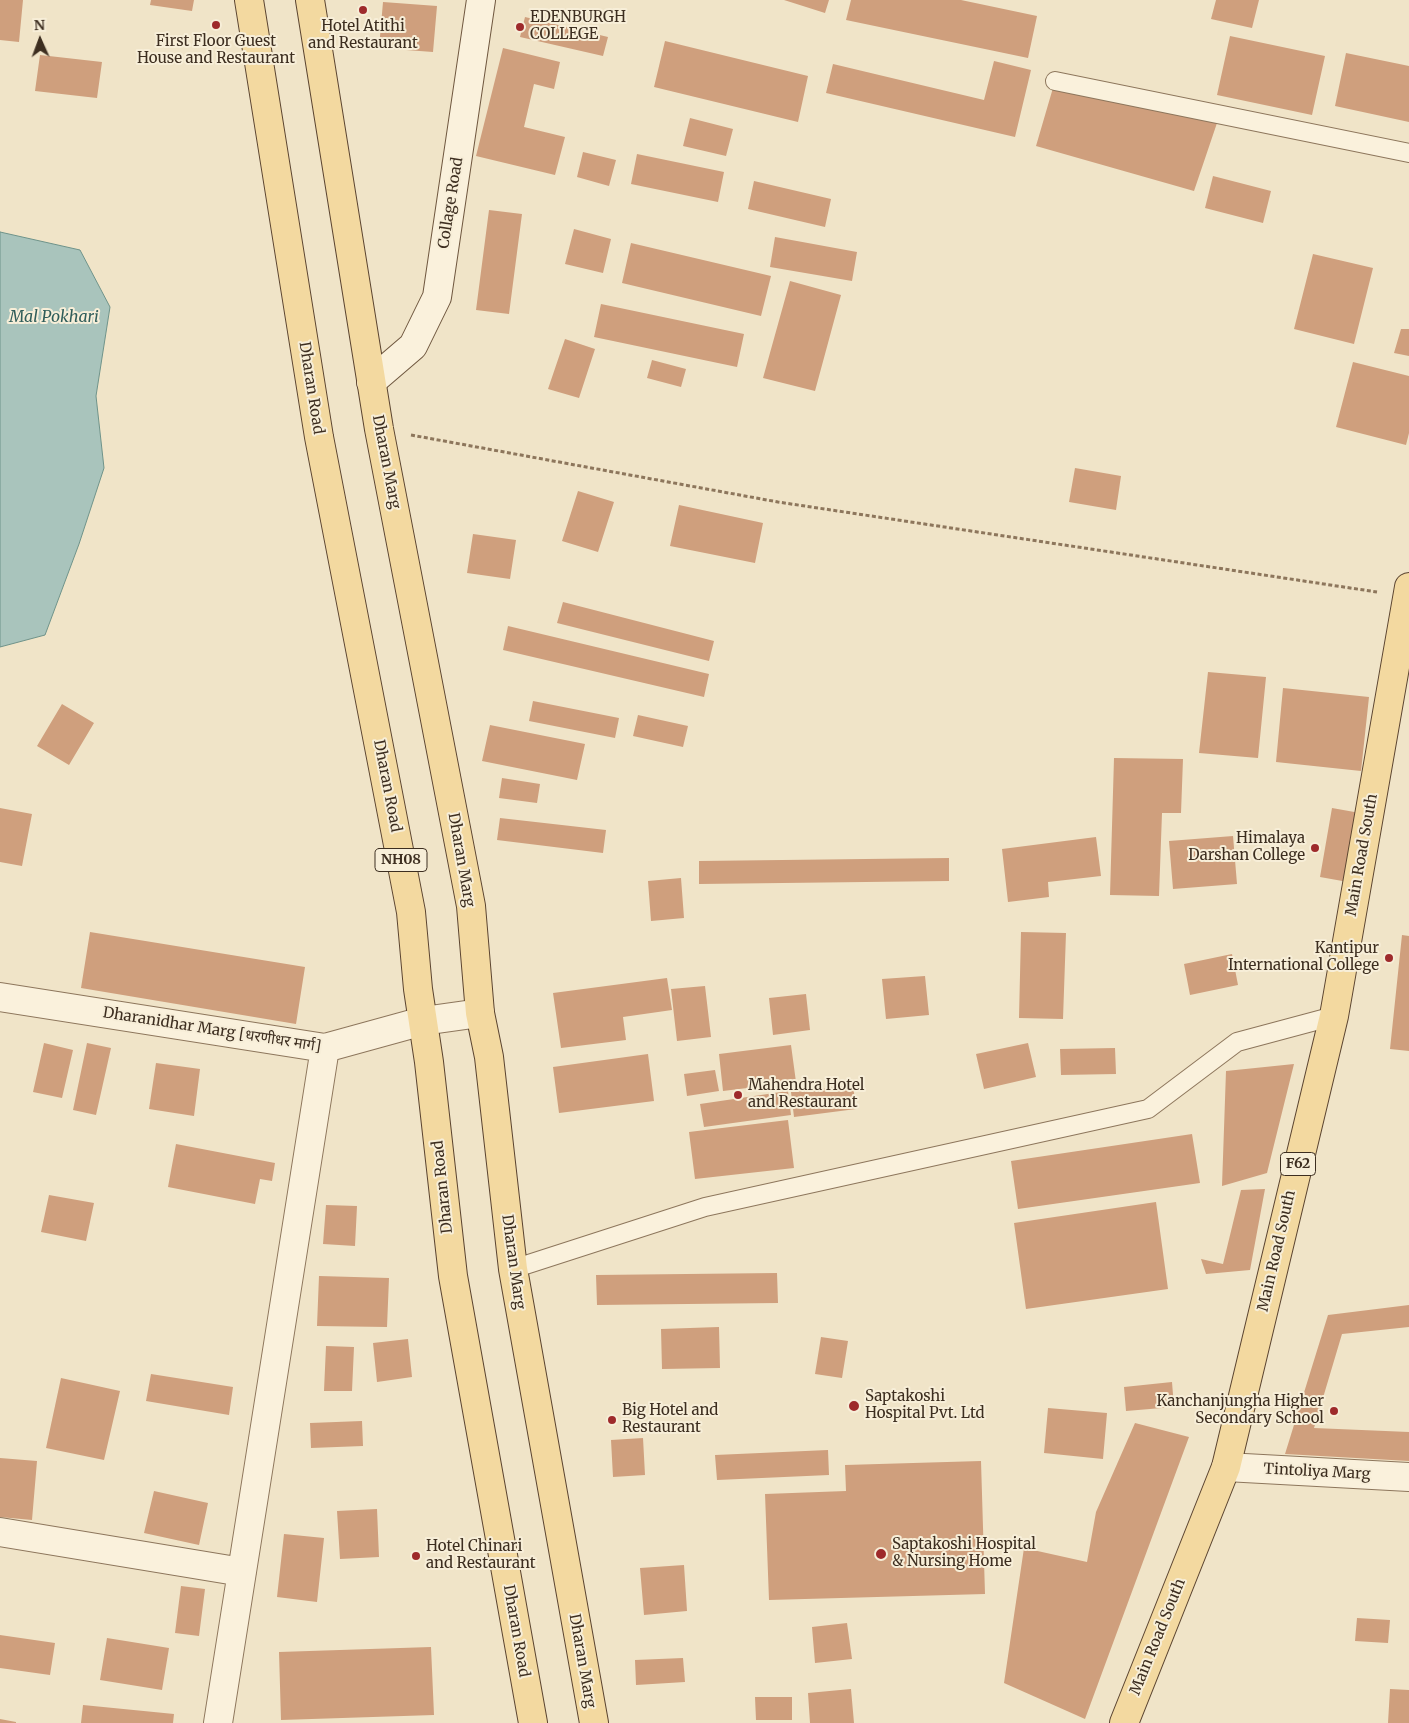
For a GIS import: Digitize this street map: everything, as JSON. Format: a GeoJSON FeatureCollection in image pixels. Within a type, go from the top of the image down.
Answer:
{"type":"FeatureCollection","features":[{"type":"Feature","properties":{"kind":"main road","name":"Dharan Road"},"geometry":{"type":"LineString","coordinates":[[249,0],[319,437],[411,912],[418,989],[429,1062],[453,1276],[533,1723]]}},
{"type":"Feature","properties":{"kind":"main road","name":"Dharan Marg"},"geometry":{"type":"LineString","coordinates":[[310,0],[379,429],[471,906],[480,1013],[489,1057],[513,1269],[594,1723]]}},
{"type":"Feature","properties":{"kind":"main road","name":"Main Road South"},"geometry":{"type":"LineString","coordinates":[[1124,1723],[1226,1467],[1334,1016],[1408,591]]}},
{"type":"Feature","properties":{"kind":"street","name":"Collage Road"},"geometry":{"type":"LineString","coordinates":[[371,382],[413,346],[436,297],[481,0]]}},
{"type":"Feature","properties":{"kind":"street","name":"Dharanidhar Marg [धरणीधर मार्ग]"},"geometry":{"type":"LineString","coordinates":[[0,997],[325,1048],[423,1022],[480,1013]]}},
{"type":"Feature","properties":{"kind":"street"},"geometry":{"type":"LineString","coordinates":[[218,1723],[325,1048]]}},
{"type":"Feature","properties":{"kind":"street","name":"Tintoliya Marg"},"geometry":{"type":"LineString","coordinates":[[1226,1467],[1409,1477]]}},
{"type":"Feature","properties":{"kind":"street"},"geometry":{"type":"LineString","coordinates":[[0,1532],[242,1572]]}},
{"type":"Feature","properties":{"kind":"lane"},"geometry":{"type":"LineString","coordinates":[[1055,82],[1409,153]]}},
{"type":"Feature","properties":{"kind":"lane"},"geometry":{"type":"LineString","coordinates":[[513,1269],[705,1207],[1148,1109],[1237,1042],[1334,1016]]}},
{"type":"Feature","properties":{"kind":"path"},"geometry":{"type":"LineString","coordinates":[[379,429],[778,502],[1408,591]]}},
{"type":"Feature","properties":{"kind":"water","name":"Mal Pokhari"},"geometry":{"type":"Polygon","coordinates":[[[0,232],[80,250],[110,307],[96,396],[104,468],[79,544],[45,635],[0,647],[0,232]]]}},
{"type":"Feature","properties":{"kind":"building"},"geometry":{"type":"Polygon","coordinates":[[[0,0],[23,0],[19,42],[0,40],[0,0]]]}},
{"type":"Feature","properties":{"kind":"building"},"geometry":{"type":"Polygon","coordinates":[[[151,0],[194,0],[192,11],[150,5],[151,0]]]}},
{"type":"Feature","properties":{"kind":"building"},"geometry":{"type":"Polygon","coordinates":[[[784,0],[829,0],[825,13],[784,0]]]}},
{"type":"Feature","properties":{"kind":"building"},"geometry":{"type":"Polygon","coordinates":[[[851,0],[961,0],[1037,16],[1028,58],[846,20],[851,0]]]}},
{"type":"Feature","properties":{"kind":"building"},"geometry":{"type":"Polygon","coordinates":[[[1216,0],[1259,0],[1252,28],[1211,19],[1216,0]]]}},
{"type":"Feature","properties":{"kind":"building"},"geometry":{"type":"Polygon","coordinates":[[[383,2],[437,6],[433,52],[379,48],[383,2]]]}},
{"type":"Feature","properties":{"kind":"building"},"geometry":{"type":"Polygon","coordinates":[[[525,17],[608,37],[603,56],[520,37],[525,17]]]}},
{"type":"Feature","properties":{"kind":"building"},"geometry":{"type":"Polygon","coordinates":[[[1230,36],[1325,56],[1312,115],[1217,95],[1230,36]]]}},
{"type":"Feature","properties":{"kind":"building"},"geometry":{"type":"Polygon","coordinates":[[[665,41],[808,76],[798,122],[654,87],[665,41]]]}},
{"type":"Feature","properties":{"kind":"building"},"geometry":{"type":"Polygon","coordinates":[[[503,48],[560,62],[554,89],[534,84],[524,127],[565,137],[555,175],[476,156],[503,48]]]}},
{"type":"Feature","properties":{"kind":"building"},"geometry":{"type":"Polygon","coordinates":[[[1346,53],[1409,66],[1409,122],[1335,106],[1346,53]]]}},
{"type":"Feature","properties":{"kind":"building"},"geometry":{"type":"Polygon","coordinates":[[[40,55],[102,62],[97,98],[35,91],[40,55]]]}},
{"type":"Feature","properties":{"kind":"building"},"geometry":{"type":"Polygon","coordinates":[[[994,61],[1031,70],[1015,137],[826,93],[833,64],[984,100],[994,61]]]}},
{"type":"Feature","properties":{"kind":"building"},"geometry":{"type":"Polygon","coordinates":[[[1055,81],[1217,123],[1194,191],[1036,146],[1055,81]]]}},
{"type":"Feature","properties":{"kind":"building"},"geometry":{"type":"Polygon","coordinates":[[[690,118],[733,129],[726,156],[683,146],[690,118]]]}},
{"type":"Feature","properties":{"kind":"building"},"geometry":{"type":"Polygon","coordinates":[[[583,152],[616,160],[609,186],[577,177],[583,152]]]}},
{"type":"Feature","properties":{"kind":"building"},"geometry":{"type":"Polygon","coordinates":[[[637,154],[724,172],[718,202],[631,184],[637,154]]]}},
{"type":"Feature","properties":{"kind":"building"},"geometry":{"type":"Polygon","coordinates":[[[1213,176],[1271,191],[1263,223],[1205,208],[1213,176]]]}},
{"type":"Feature","properties":{"kind":"building"},"geometry":{"type":"Polygon","coordinates":[[[754,181],[831,199],[825,227],[748,209],[754,181]]]}},
{"type":"Feature","properties":{"kind":"building"},"geometry":{"type":"Polygon","coordinates":[[[489,210],[522,214],[509,314],[476,310],[489,210]]]}},
{"type":"Feature","properties":{"kind":"building"},"geometry":{"type":"Polygon","coordinates":[[[574,229],[611,239],[603,273],[565,264],[574,229]]]}},
{"type":"Feature","properties":{"kind":"building"},"geometry":{"type":"Polygon","coordinates":[[[775,237],[857,252],[852,281],[770,267],[775,237]]]}},
{"type":"Feature","properties":{"kind":"building"},"geometry":{"type":"Polygon","coordinates":[[[631,243],[771,276],[761,316],[622,283],[631,243]]]}},
{"type":"Feature","properties":{"kind":"building"},"geometry":{"type":"Polygon","coordinates":[[[1313,254],[1373,268],[1354,344],[1294,329],[1313,254]]]}},
{"type":"Feature","properties":{"kind":"building"},"geometry":{"type":"Polygon","coordinates":[[[790,281],[841,295],[815,391],[763,378],[790,281]]]}},
{"type":"Feature","properties":{"kind":"building"},"geometry":{"type":"Polygon","coordinates":[[[601,304],[744,334],[737,367],[594,337],[601,304]]]}},
{"type":"Feature","properties":{"kind":"building"},"geometry":{"type":"Polygon","coordinates":[[[1401,329],[1409,329],[1409,356],[1394,353],[1401,329]]]}},
{"type":"Feature","properties":{"kind":"building"},"geometry":{"type":"Polygon","coordinates":[[[565,339],[595,349],[579,398],[548,389],[565,339]]]}},
{"type":"Feature","properties":{"kind":"building"},"geometry":{"type":"Polygon","coordinates":[[[652,360],[686,369],[681,387],[647,378],[652,360]]]}},
{"type":"Feature","properties":{"kind":"building"},"geometry":{"type":"Polygon","coordinates":[[[1353,362],[1409,376],[1409,433],[1406,445],[1336,427],[1353,362]]]}},
{"type":"Feature","properties":{"kind":"building"},"geometry":{"type":"Polygon","coordinates":[[[1075,468],[1121,476],[1116,510],[1069,502],[1075,468]]]}},
{"type":"Feature","properties":{"kind":"building"},"geometry":{"type":"Polygon","coordinates":[[[578,491],[614,502],[598,552],[562,541],[578,491]]]}},
{"type":"Feature","properties":{"kind":"building"},"geometry":{"type":"Polygon","coordinates":[[[679,505],[763,523],[755,563],[670,546],[679,505]]]}},
{"type":"Feature","properties":{"kind":"building"},"geometry":{"type":"Polygon","coordinates":[[[473,534],[516,540],[510,579],[467,573],[473,534]]]}},
{"type":"Feature","properties":{"kind":"building"},"geometry":{"type":"Polygon","coordinates":[[[563,602],[714,641],[709,661],[557,623],[563,602]]]}},
{"type":"Feature","properties":{"kind":"building"},"geometry":{"type":"Polygon","coordinates":[[[508,626],[709,674],[704,697],[503,650],[508,626]]]}},
{"type":"Feature","properties":{"kind":"building"},"geometry":{"type":"Polygon","coordinates":[[[1208,672],[1266,677],[1258,758],[1199,753],[1208,672]]]}},
{"type":"Feature","properties":{"kind":"building"},"geometry":{"type":"Polygon","coordinates":[[[1283,688],[1369,697],[1361,771],[1276,762],[1283,688]]]}},
{"type":"Feature","properties":{"kind":"building"},"geometry":{"type":"Polygon","coordinates":[[[533,701],[619,718],[615,738],[529,721],[533,701]]]}},
{"type":"Feature","properties":{"kind":"building"},"geometry":{"type":"Polygon","coordinates":[[[62,704],[94,723],[69,765],[37,746],[62,704]]]}},
{"type":"Feature","properties":{"kind":"building"},"geometry":{"type":"Polygon","coordinates":[[[638,715],[688,726],[683,747],[633,736],[638,715]]]}},
{"type":"Feature","properties":{"kind":"building"},"geometry":{"type":"Polygon","coordinates":[[[490,725],[585,744],[577,780],[482,761],[490,725]]]}},
{"type":"Feature","properties":{"kind":"building"},"geometry":{"type":"Polygon","coordinates":[[[1114,758],[1183,759],[1181,813],[1162,813],[1159,896],[1110,895],[1114,758]]]}},
{"type":"Feature","properties":{"kind":"building"},"geometry":{"type":"Polygon","coordinates":[[[502,778],[540,784],[537,803],[499,798],[502,778]]]}},
{"type":"Feature","properties":{"kind":"building"},"geometry":{"type":"Polygon","coordinates":[[[0,808],[32,814],[22,866],[0,862],[0,808]]]}},
{"type":"Feature","properties":{"kind":"building"},"geometry":{"type":"Polygon","coordinates":[[[1332,808],[1360,813],[1348,882],[1320,877],[1332,808]]]}},
{"type":"Feature","properties":{"kind":"building"},"geometry":{"type":"Polygon","coordinates":[[[500,818],[606,830],[603,853],[497,840],[500,818]]]}},
{"type":"Feature","properties":{"kind":"building"},"geometry":{"type":"Polygon","coordinates":[[[1233,836],[1237,884],[1173,889],[1169,841],[1233,836]]]}},
{"type":"Feature","properties":{"kind":"building"},"geometry":{"type":"Polygon","coordinates":[[[1096,837],[1101,876],[1048,882],[1049,897],[1008,902],[1002,849],[1096,837]]]}},
{"type":"Feature","properties":{"kind":"building"},"geometry":{"type":"Polygon","coordinates":[[[949,858],[949,881],[699,884],[699,861],[949,858]]]}},
{"type":"Feature","properties":{"kind":"building"},"geometry":{"type":"Polygon","coordinates":[[[681,878],[684,918],[651,921],[648,881],[681,878]]]}},
{"type":"Feature","properties":{"kind":"building"},"geometry":{"type":"Polygon","coordinates":[[[90,932],[305,967],[296,1024],[81,988],[90,932]]]}},
{"type":"Feature","properties":{"kind":"building"},"geometry":{"type":"Polygon","coordinates":[[[1021,932],[1066,933],[1063,1019],[1019,1018],[1021,932]]]}},
{"type":"Feature","properties":{"kind":"building"},"geometry":{"type":"Polygon","coordinates":[[[1402,935],[1409,936],[1409,1051],[1390,1049],[1402,935]]]}},
{"type":"Feature","properties":{"kind":"building"},"geometry":{"type":"Polygon","coordinates":[[[1232,954],[1238,985],[1190,995],[1184,964],[1232,954]]]}},
{"type":"Feature","properties":{"kind":"building"},"geometry":{"type":"Polygon","coordinates":[[[925,976],[929,1015],[886,1019],[882,979],[925,976]]]}},
{"type":"Feature","properties":{"kind":"building"},"geometry":{"type":"Polygon","coordinates":[[[667,978],[672,1010],[623,1017],[626,1040],[561,1048],[553,993],[667,978]]]}},
{"type":"Feature","properties":{"kind":"building"},"geometry":{"type":"Polygon","coordinates":[[[705,986],[711,1037],[677,1041],[671,989],[705,986]]]}},
{"type":"Feature","properties":{"kind":"building"},"geometry":{"type":"Polygon","coordinates":[[[806,994],[810,1030],[773,1035],[769,998],[806,994]]]}},
{"type":"Feature","properties":{"kind":"building"},"geometry":{"type":"Polygon","coordinates":[[[44,1043],[73,1050],[62,1098],[33,1092],[44,1043]]]}},
{"type":"Feature","properties":{"kind":"building"},"geometry":{"type":"Polygon","coordinates":[[[87,1043],[111,1048],[96,1115],[73,1110],[87,1043]]]}},
{"type":"Feature","properties":{"kind":"building"},"geometry":{"type":"Polygon","coordinates":[[[1028,1043],[1036,1077],[984,1089],[976,1054],[1028,1043]]]}},
{"type":"Feature","properties":{"kind":"building"},"geometry":{"type":"Polygon","coordinates":[[[791,1045],[796,1082],[723,1091],[719,1054],[791,1045]]]}},
{"type":"Feature","properties":{"kind":"building"},"geometry":{"type":"Polygon","coordinates":[[[1115,1048],[1116,1074],[1061,1075],[1060,1049],[1115,1048]]]}},
{"type":"Feature","properties":{"kind":"building"},"geometry":{"type":"Polygon","coordinates":[[[648,1054],[654,1101],[559,1113],[553,1067],[648,1054]]]}},
{"type":"Feature","properties":{"kind":"building"},"geometry":{"type":"Polygon","coordinates":[[[156,1063],[200,1069],[194,1116],[149,1109],[156,1063]]]}},
{"type":"Feature","properties":{"kind":"building"},"geometry":{"type":"Polygon","coordinates":[[[1294,1064],[1267,1173],[1222,1186],[1226,1071],[1294,1064]]]}},
{"type":"Feature","properties":{"kind":"building"},"geometry":{"type":"Polygon","coordinates":[[[715,1070],[719,1091],[687,1096],[684,1074],[715,1070]]]}},
{"type":"Feature","properties":{"kind":"building"},"geometry":{"type":"Polygon","coordinates":[[[853,1085],[856,1109],[794,1117],[791,1092],[853,1085]]]}},
{"type":"Feature","properties":{"kind":"building"},"geometry":{"type":"Polygon","coordinates":[[[788,1091],[791,1115],[704,1127],[700,1104],[788,1091]]]}},
{"type":"Feature","properties":{"kind":"building"},"geometry":{"type":"Polygon","coordinates":[[[788,1120],[794,1168],[695,1179],[689,1132],[788,1120]]]}},
{"type":"Feature","properties":{"kind":"building"},"geometry":{"type":"Polygon","coordinates":[[[1192,1134],[1200,1183],[1018,1209],[1011,1161],[1192,1134]]]}},
{"type":"Feature","properties":{"kind":"building"},"geometry":{"type":"Polygon","coordinates":[[[176,1144],[275,1163],[272,1181],[260,1179],[255,1204],[168,1187],[176,1144]]]}},
{"type":"Feature","properties":{"kind":"building"},"geometry":{"type":"Polygon","coordinates":[[[1265,1189],[1250,1270],[1206,1274],[1201,1259],[1223,1264],[1241,1190],[1265,1189]]]}},
{"type":"Feature","properties":{"kind":"building"},"geometry":{"type":"Polygon","coordinates":[[[49,1195],[94,1203],[86,1241],[41,1232],[49,1195]]]}},
{"type":"Feature","properties":{"kind":"building"},"geometry":{"type":"Polygon","coordinates":[[[1156,1202],[1168,1289],[1026,1309],[1014,1223],[1156,1202]]]}},
{"type":"Feature","properties":{"kind":"building"},"geometry":{"type":"Polygon","coordinates":[[[326,1205],[357,1206],[355,1246],[323,1244],[326,1205]]]}},
{"type":"Feature","properties":{"kind":"building"},"geometry":{"type":"Polygon","coordinates":[[[777,1273],[778,1303],[597,1305],[596,1275],[777,1273]]]}},
{"type":"Feature","properties":{"kind":"building"},"geometry":{"type":"Polygon","coordinates":[[[319,1276],[389,1278],[387,1327],[317,1326],[319,1276]]]}},
{"type":"Feature","properties":{"kind":"building"},"geometry":{"type":"Polygon","coordinates":[[[1409,1305],[1409,1327],[1342,1334],[1314,1428],[1409,1432],[1409,1461],[1285,1454],[1328,1315],[1409,1305]]]}},
{"type":"Feature","properties":{"kind":"building"},"geometry":{"type":"Polygon","coordinates":[[[719,1327],[720,1368],[662,1369],[661,1329],[719,1327]]]}},
{"type":"Feature","properties":{"kind":"building"},"geometry":{"type":"Polygon","coordinates":[[[821,1337],[848,1341],[842,1378],[815,1374],[821,1337]]]}},
{"type":"Feature","properties":{"kind":"building"},"geometry":{"type":"Polygon","coordinates":[[[408,1339],[412,1377],[377,1382],[373,1343],[408,1339]]]}},
{"type":"Feature","properties":{"kind":"building"},"geometry":{"type":"Polygon","coordinates":[[[326,1346],[354,1347],[352,1391],[324,1391],[326,1346]]]}},
{"type":"Feature","properties":{"kind":"building"},"geometry":{"type":"Polygon","coordinates":[[[151,1374],[233,1387],[229,1415],[146,1401],[151,1374]]]}},
{"type":"Feature","properties":{"kind":"building"},"geometry":{"type":"Polygon","coordinates":[[[61,1378],[120,1391],[104,1460],[46,1448],[61,1378]]]}},
{"type":"Feature","properties":{"kind":"building"},"geometry":{"type":"Polygon","coordinates":[[[1172,1382],[1174,1407],[1126,1411],[1124,1387],[1172,1382]]]}},
{"type":"Feature","properties":{"kind":"building"},"geometry":{"type":"Polygon","coordinates":[[[1048,1408],[1107,1413],[1103,1459],[1044,1453],[1048,1408]]]}},
{"type":"Feature","properties":{"kind":"building"},"geometry":{"type":"Polygon","coordinates":[[[362,1421],[363,1446],[311,1448],[310,1423],[362,1421]]]}},
{"type":"Feature","properties":{"kind":"building"},"geometry":{"type":"Polygon","coordinates":[[[1135,1423],[1189,1437],[1085,1719],[1004,1683],[1024,1548],[1087,1562],[1096,1512],[1135,1423]]]}},
{"type":"Feature","properties":{"kind":"building"},"geometry":{"type":"Polygon","coordinates":[[[643,1438],[645,1475],[613,1477],[611,1440],[643,1438]]]}},
{"type":"Feature","properties":{"kind":"building"},"geometry":{"type":"Polygon","coordinates":[[[828,1450],[829,1475],[717,1480],[715,1455],[828,1450]]]}},
{"type":"Feature","properties":{"kind":"building"},"geometry":{"type":"Polygon","coordinates":[[[0,1458],[37,1461],[32,1520],[0,1517],[0,1458]]]}},
{"type":"Feature","properties":{"kind":"building"},"geometry":{"type":"Polygon","coordinates":[[[981,1461],[985,1594],[769,1600],[765,1494],[846,1491],[845,1465],[981,1461]]]}},
{"type":"Feature","properties":{"kind":"building"},"geometry":{"type":"Polygon","coordinates":[[[154,1491],[208,1503],[199,1545],[144,1533],[154,1491]]]}},
{"type":"Feature","properties":{"kind":"building"},"geometry":{"type":"Polygon","coordinates":[[[377,1509],[379,1557],[340,1559],[337,1511],[377,1509]]]}},
{"type":"Feature","properties":{"kind":"building"},"geometry":{"type":"Polygon","coordinates":[[[284,1534],[324,1538],[317,1602],[277,1597],[284,1534]]]}},
{"type":"Feature","properties":{"kind":"building"},"geometry":{"type":"Polygon","coordinates":[[[684,1565],[687,1611],[644,1615],[640,1568],[684,1565]]]}},
{"type":"Feature","properties":{"kind":"building"},"geometry":{"type":"Polygon","coordinates":[[[181,1586],[205,1589],[199,1636],[175,1633],[181,1586]]]}},
{"type":"Feature","properties":{"kind":"building"},"geometry":{"type":"Polygon","coordinates":[[[1357,1618],[1390,1620],[1388,1643],[1355,1641],[1357,1618]]]}},
{"type":"Feature","properties":{"kind":"building"},"geometry":{"type":"Polygon","coordinates":[[[847,1623],[852,1659],[815,1663],[812,1627],[847,1623]]]}},
{"type":"Feature","properties":{"kind":"building"},"geometry":{"type":"Polygon","coordinates":[[[0,1635],[55,1643],[50,1675],[0,1668],[0,1635]]]}},
{"type":"Feature","properties":{"kind":"building"},"geometry":{"type":"Polygon","coordinates":[[[107,1638],[169,1648],[162,1690],[100,1680],[107,1638]]]}},
{"type":"Feature","properties":{"kind":"building"},"geometry":{"type":"Polygon","coordinates":[[[431,1647],[434,1715],[281,1720],[279,1652],[431,1647]]]}},
{"type":"Feature","properties":{"kind":"building"},"geometry":{"type":"Polygon","coordinates":[[[683,1658],[685,1682],[636,1685],[635,1660],[683,1658]]]}},
{"type":"Feature","properties":{"kind":"building"},"geometry":{"type":"Polygon","coordinates":[[[851,1689],[854,1723],[810,1723],[808,1693],[851,1689]]]}},
{"type":"Feature","properties":{"kind":"building"},"geometry":{"type":"Polygon","coordinates":[[[1390,1689],[1409,1690],[1409,1723],[1388,1723],[1390,1689]]]}},
{"type":"Feature","properties":{"kind":"building"},"geometry":{"type":"Polygon","coordinates":[[[755,1697],[792,1697],[792,1720],[756,1720],[755,1697]]]}},
{"type":"Feature","properties":{"kind":"building"},"geometry":{"type":"Polygon","coordinates":[[[83,1705],[174,1714],[173,1723],[81,1723],[83,1705]]]}},
{"type":"Feature","properties":{"kind":"building"},"geometry":{"type":"Polygon","coordinates":[[[0,1719],[16,1722],[16,1723],[0,1723],[0,1719]]]}},
{"type":"Feature","properties":{"kind":"place","name":"Hotel Atithi and Restaurant"},"geometry":{"type":"Point","coordinates":[363,10]}},
{"type":"Feature","properties":{"kind":"place","name":"First Floor Guest House and Restaurant"},"geometry":{"type":"Point","coordinates":[216,25]}},
{"type":"Feature","properties":{"kind":"place","name":"EDENBURGH COLLEGE"},"geometry":{"type":"Point","coordinates":[520,27]}},
{"type":"Feature","properties":{"kind":"place","name":"Himalaya Darshan College"},"geometry":{"type":"Point","coordinates":[1315,848]}},
{"type":"Feature","properties":{"kind":"place","name":"Kantipur International College"},"geometry":{"type":"Point","coordinates":[1389,958]}},
{"type":"Feature","properties":{"kind":"place","name":"Mahendra Hotel and Restaurant"},"geometry":{"type":"Point","coordinates":[738,1095]}},
{"type":"Feature","properties":{"kind":"place","name":"Saptakoshi Hospital Pvt. Ltd"},"geometry":{"type":"Point","coordinates":[854,1406]}},
{"type":"Feature","properties":{"kind":"place","name":"Kanchanjungha Higher Secondary School"},"geometry":{"type":"Point","coordinates":[1334,1411]}},
{"type":"Feature","properties":{"kind":"place","name":"Big Hotel and Restaurant"},"geometry":{"type":"Point","coordinates":[612,1420]}},
{"type":"Feature","properties":{"kind":"place","name":"Saptakoshi Hospital & Nursing Home"},"geometry":{"type":"Point","coordinates":[881,1554]}},
{"type":"Feature","properties":{"kind":"place","name":"Hotel Chinari and Restaurant"},"geometry":{"type":"Point","coordinates":[416,1556]}}]}
